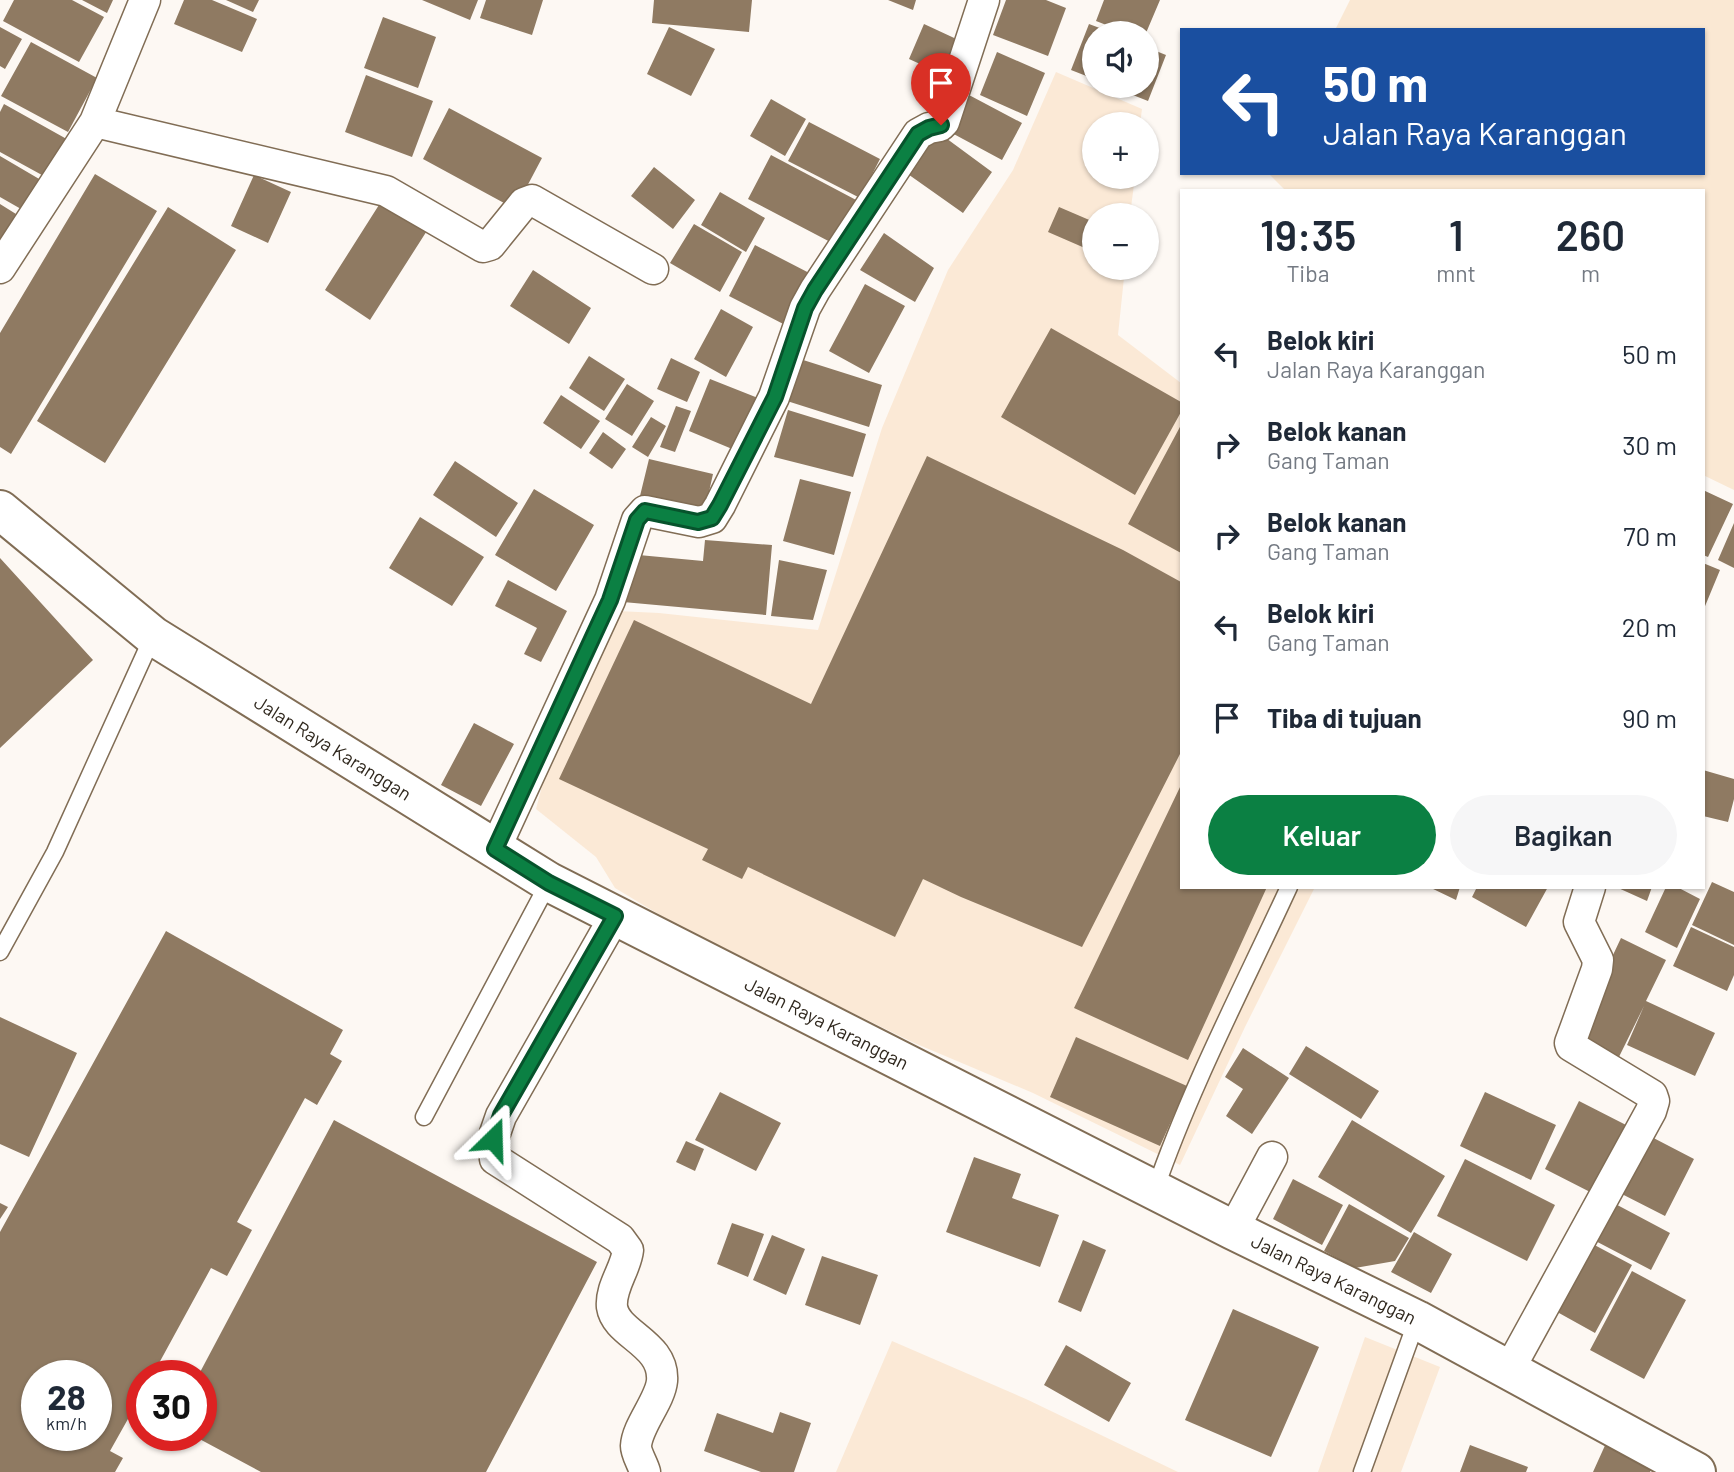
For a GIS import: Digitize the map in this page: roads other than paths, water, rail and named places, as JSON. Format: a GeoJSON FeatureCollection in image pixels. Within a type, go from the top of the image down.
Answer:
{"type":"FeatureCollection","features":[{"type":"Feature","properties":{"kind":"street"},"geometry":{"type":"LineString","coordinates":[[0,268],[95,122],[145,0]]}},
{"type":"Feature","properties":{"kind":"street"},"geometry":{"type":"LineString","coordinates":[[495,849],[610,600],[637,520],[645,511],[698,522],[712,518],[775,397],[805,308],[815,290],[918,134],[944,122],[984,0]]}},
{"type":"Feature","properties":{"kind":"street"},"geometry":{"type":"LineString","coordinates":[[95,122],[386,191],[483,247],[490,245],[524,203],[532,200],[653,269]]}},
{"type":"Feature","properties":{"kind":"street","name":"Jalan Raya Karanggan"},"geometry":{"type":"LineString","coordinates":[[0,510],[153,636],[549,883],[1233,1230],[1417,1320],[1689,1471]]}},
{"type":"Feature","properties":{"kind":"street"},"geometry":{"type":"LineString","coordinates":[[1509,1370],[1654,1101],[1651,1095],[1581,1053],[1570,1043],[1598,963],[1579,922],[1589,889]]}},
{"type":"Feature","properties":{"kind":"street"},"geometry":{"type":"LineString","coordinates":[[615,916],[501,1115],[493,1139],[495,1159],[620,1239],[628,1250],[627,1261],[615,1287],[612,1306],[615,1316],[659,1359],[662,1381],[636,1445],[645,1472]]}},
{"type":"Feature","properties":{"kind":"street"},"geometry":{"type":"LineString","coordinates":[[1233,1230],[1272,1157]]}},
{"type":"Feature","properties":{"kind":"lane"},"geometry":{"type":"LineString","coordinates":[[0,952],[55,852],[153,636]]}},
{"type":"Feature","properties":{"kind":"lane"},"geometry":{"type":"LineString","coordinates":[[424,1117],[549,883]]}},
{"type":"Feature","properties":{"kind":"lane"},"geometry":{"type":"LineString","coordinates":[[1156,1190],[1166,1159],[1203,1073],[1289,889]]}},
{"type":"Feature","properties":{"kind":"lane"},"geometry":{"type":"LineString","coordinates":[[1362,1472],[1417,1320]]}}]}
